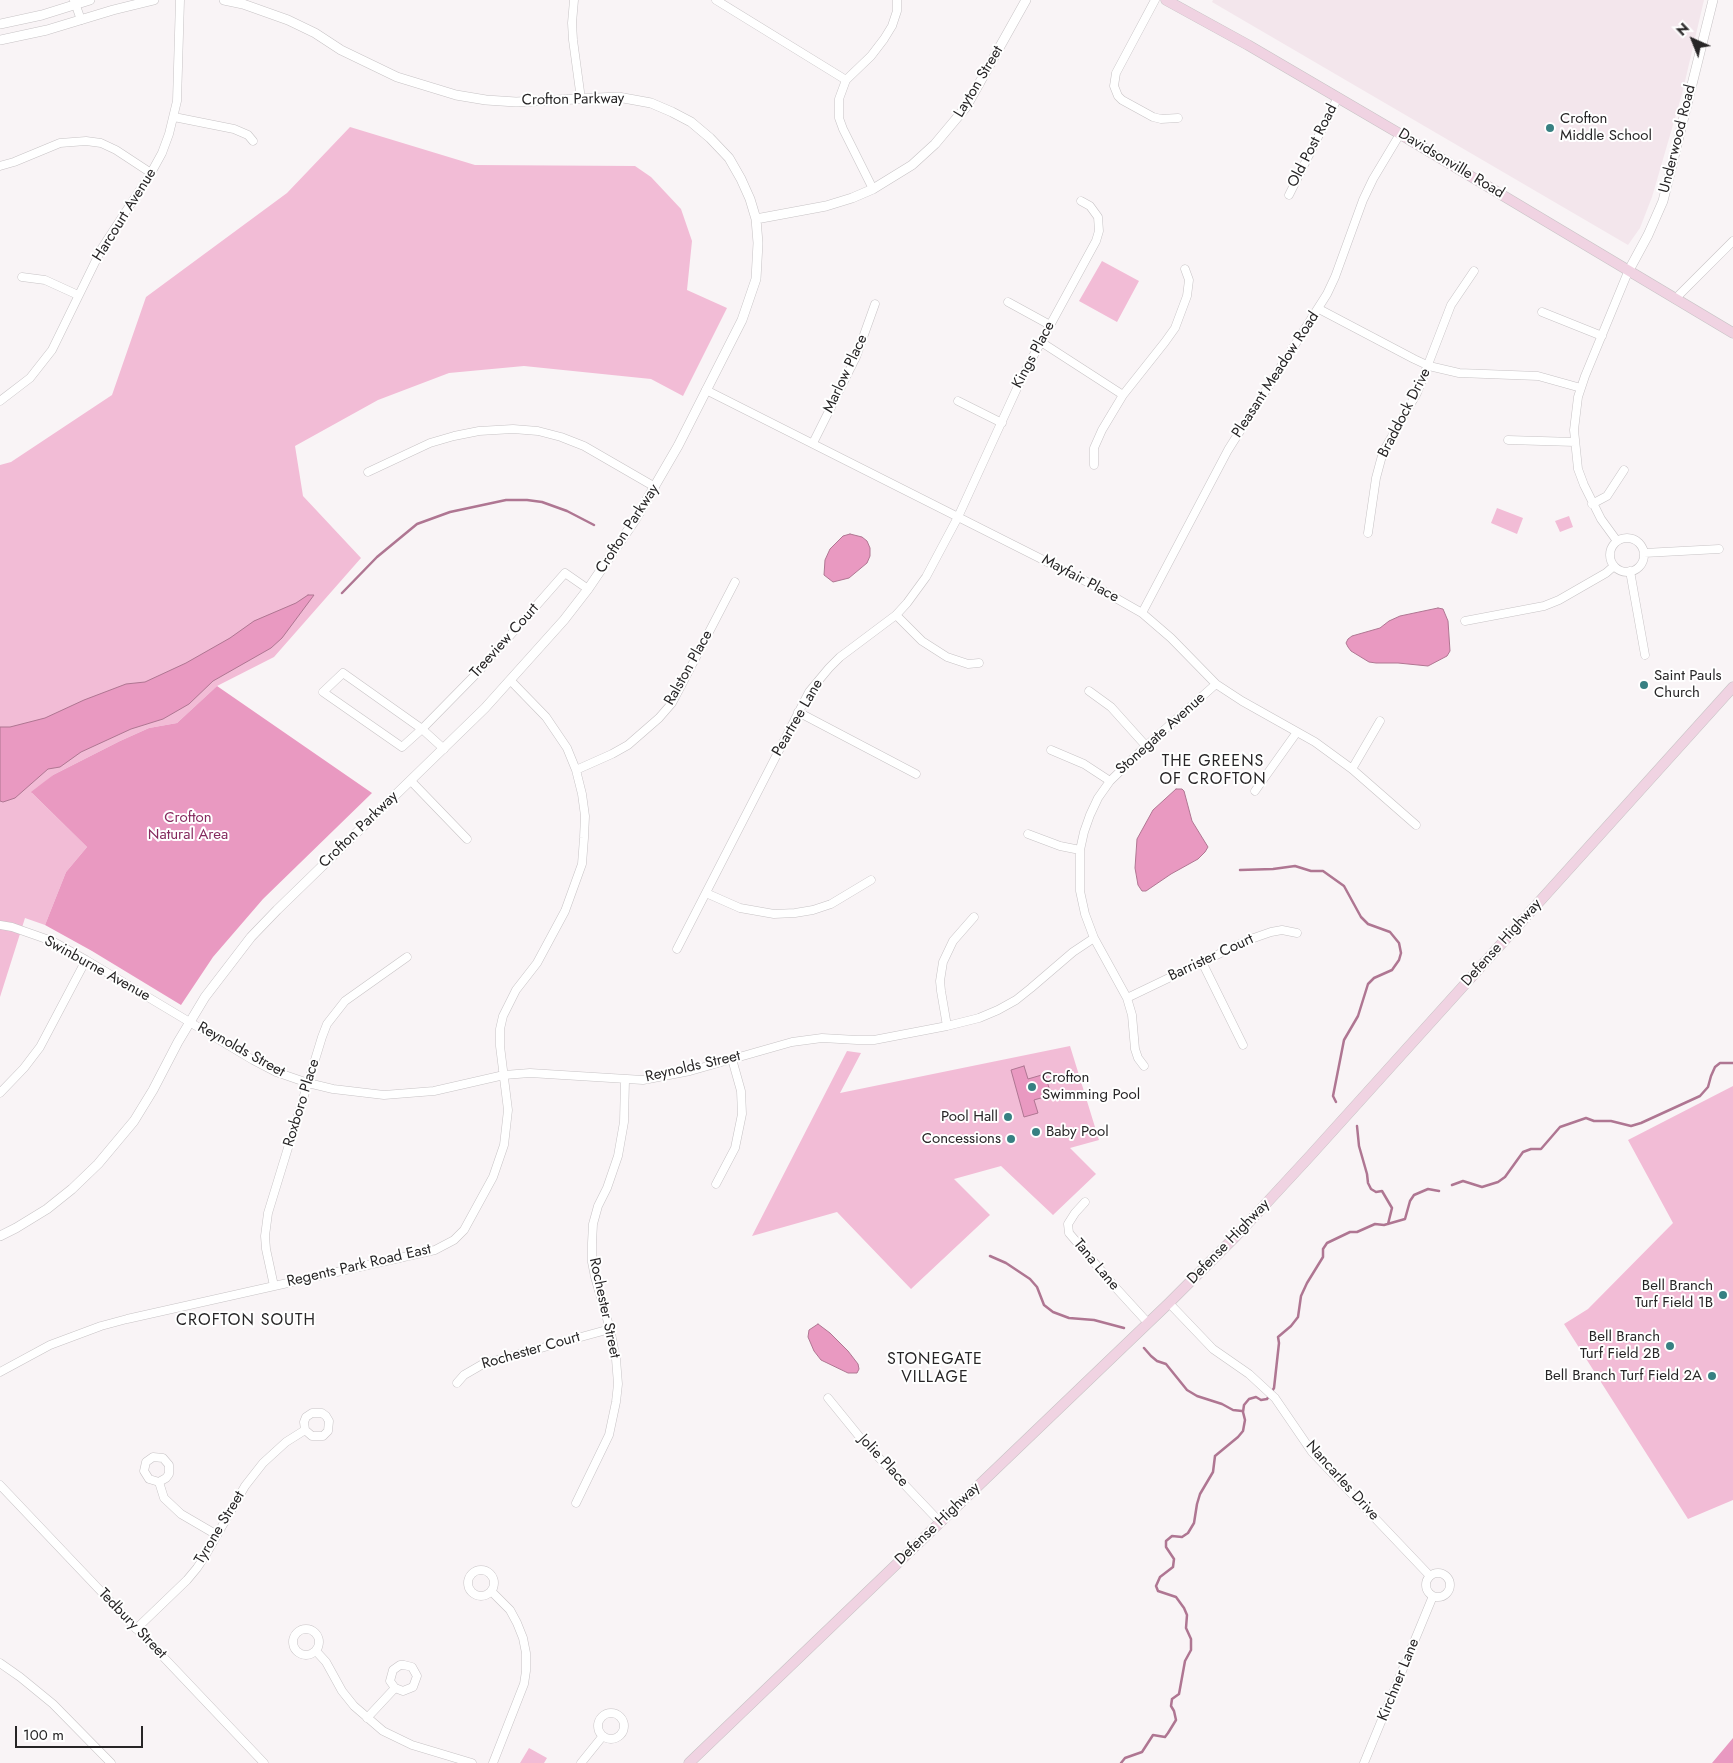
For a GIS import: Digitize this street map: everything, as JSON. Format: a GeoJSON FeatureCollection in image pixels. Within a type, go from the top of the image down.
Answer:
{"type":"FeatureCollection","features":[{"type":"Feature","properties":{"kind":"main road","name":"Davidsonville Road"},"geometry":{"type":"LineString","coordinates":[[1166,0],[1338,97],[1733,333]]}},
{"type":"Feature","properties":{"kind":"main road","name":"Defense Highway"},"geometry":{"type":"LineString","coordinates":[[689,1763],[1169,1303],[1286,1182],[1733,687]]}},
{"type":"Feature","properties":{"kind":"street"},"geometry":{"type":"LineString","coordinates":[[0,24],[42,15],[75,2],[90,0]]}},
{"type":"Feature","properties":{"kind":"street"},"geometry":{"type":"LineString","coordinates":[[0,40],[30,34],[154,0]]}},
{"type":"Feature","properties":{"kind":"street","name":"Harcourt Avenue"},"geometry":{"type":"LineString","coordinates":[[0,400],[17,389],[42,364],[62,331],[78,295],[113,229],[151,173],[162,153],[174,117],[176,101],[180,0]]}},
{"type":"Feature","properties":{"kind":"street","name":"Crofton Parkway"},"geometry":{"type":"LineString","coordinates":[[0,1236],[47,1209],[72,1189],[98,1164],[134,1121],[190,1022],[228,966],[251,937],[444,749],[511,681],[564,620],[588,589],[655,487],[742,320],[756,279],[758,262],[756,219],[741,178],[729,158],[710,138],[691,122],[672,112],[652,103],[635,99],[603,96],[516,102],[456,95],[397,77],[369,65],[288,20],[259,9],[224,0]]}},
{"type":"Feature","properties":{"kind":"street"},"geometry":{"type":"LineString","coordinates":[[574,0],[573,40],[581,99]]}},
{"type":"Feature","properties":{"kind":"street"},"geometry":{"type":"LineString","coordinates":[[716,0],[846,80]]}},
{"type":"Feature","properties":{"kind":"street"},"geometry":{"type":"LineString","coordinates":[[873,189],[843,129],[839,118],[839,99],[846,80],[871,56],[892,26],[897,12],[897,0]]}},
{"type":"Feature","properties":{"kind":"street","name":"Layton Street"},"geometry":{"type":"LineString","coordinates":[[756,219],[826,206],[873,189],[912,166],[952,126],[978,89],[1026,0]]}},
{"type":"Feature","properties":{"kind":"street"},"geometry":{"type":"LineString","coordinates":[[1156,0],[1116,73],[1114,86],[1122,100],[1153,117],[1161,119],[1178,118]]}},
{"type":"Feature","properties":{"kind":"street","name":"Underwood Road"},"geometry":{"type":"LineString","coordinates":[[1628,272],[1648,235],[1663,201],[1713,0]]}},
{"type":"Feature","properties":{"kind":"street"},"geometry":{"type":"LineString","coordinates":[[75,2],[81,20]]}},
{"type":"Feature","properties":{"kind":"street","name":"Old Post Road"},"geometry":{"type":"LineString","coordinates":[[1288,195],[1338,97]]}},
{"type":"Feature","properties":{"kind":"street"},"geometry":{"type":"LineString","coordinates":[[174,117],[234,129],[248,135],[253,141]]}},
{"type":"Feature","properties":{"kind":"street","name":"Pleasant Meadow Road"},"geometry":{"type":"LineString","coordinates":[[1142,613],[1228,450],[1318,309],[1335,277],[1372,179],[1400,134]]}},
{"type":"Feature","properties":{"kind":"street"},"geometry":{"type":"LineString","coordinates":[[0,166],[60,143],[86,141],[101,143],[116,150],[151,173]]}},
{"type":"Feature","properties":{"kind":"street","name":"Kings Place"},"geometry":{"type":"LineString","coordinates":[[958,517],[1016,390],[1096,241],[1099,231],[1098,217],[1090,206],[1081,201]]}},
{"type":"Feature","properties":{"kind":"street"},"geometry":{"type":"LineString","coordinates":[[1675,299],[1733,241]]}},
{"type":"Feature","properties":{"kind":"street"},"geometry":{"type":"LineString","coordinates":[[1094,465],[1096,440],[1123,395],[1175,328],[1187,296],[1189,280],[1184,269]]}},
{"type":"Feature","properties":{"kind":"street","name":"Braddock Drive"},"geometry":{"type":"LineString","coordinates":[[1368,533],[1376,478],[1383,452],[1417,393],[1429,366],[1439,333],[1451,304],[1474,272]]}},
{"type":"Feature","properties":{"kind":"street"},"geometry":{"type":"LineString","coordinates":[[1617,541],[1592,504],[1578,469],[1574,430],[1581,388],[1628,272]]}},
{"type":"Feature","properties":{"kind":"street"},"geometry":{"type":"LineString","coordinates":[[22,277],[45,280],[78,295]]}},
{"type":"Feature","properties":{"kind":"street"},"geometry":{"type":"LineString","coordinates":[[1008,302],[1050,325]]}},
{"type":"Feature","properties":{"kind":"street","name":"Marlow Place"},"geometry":{"type":"LineString","coordinates":[[813,443],[856,357],[875,304]]}},
{"type":"Feature","properties":{"kind":"street"},"geometry":{"type":"LineString","coordinates":[[1318,309],[1414,360],[1429,366],[1459,373],[1538,376],[1581,388]]}},
{"type":"Feature","properties":{"kind":"street"},"geometry":{"type":"LineString","coordinates":[[1542,312],[1602,336]]}},
{"type":"Feature","properties":{"kind":"street"},"geometry":{"type":"LineString","coordinates":[[1041,342],[1123,395]]}},
{"type":"Feature","properties":{"kind":"street","name":"Mayfair Place"},"geometry":{"type":"LineString","coordinates":[[706,390],[1091,584],[1142,613],[1216,684],[1297,732],[1352,769],[1416,825]]}},
{"type":"Feature","properties":{"kind":"street"},"geometry":{"type":"LineString","coordinates":[[958,401],[1002,423]]}},
{"type":"Feature","properties":{"kind":"street"},"geometry":{"type":"LineString","coordinates":[[368,472],[430,443],[479,431],[513,429],[538,432],[584,446],[655,487]]}},
{"type":"Feature","properties":{"kind":"street"},"geometry":{"type":"LineString","coordinates":[[1508,440],[1574,442]]}},
{"type":"Feature","properties":{"kind":"street"},"geometry":{"type":"LineString","coordinates":[[1592,504],[1608,496],[1624,470]]}},
{"type":"Feature","properties":{"kind":"street","name":"Peartree Lane"},"geometry":{"type":"LineString","coordinates":[[677,949],[809,692],[829,668],[854,645],[896,615],[926,577],[958,517]]}},
{"type":"Feature","properties":{"kind":"street"},"geometry":{"type":"LineString","coordinates":[[1623,538],[1633,539],[1638,542],[1644,554],[1641,564],[1630,572],[1619,570],[1614,566],[1610,555],[1613,545],[1623,538]]}},
{"type":"Feature","properties":{"kind":"street"},"geometry":{"type":"LineString","coordinates":[[1644,554],[1719,549]]}},
{"type":"Feature","properties":{"kind":"street"},"geometry":{"type":"LineString","coordinates":[[1465,621],[1544,606],[1559,600],[1606,574],[1614,566]]}},
{"type":"Feature","properties":{"kind":"street"},"geometry":{"type":"LineString","coordinates":[[1630,572],[1645,655]]}},
{"type":"Feature","properties":{"kind":"street","name":"Treeview Court"},"geometry":{"type":"LineString","coordinates":[[422,729],[478,673],[564,573],[588,589]]}},
{"type":"Feature","properties":{"kind":"street","name":"Ralston Place"},"geometry":{"type":"LineString","coordinates":[[576,770],[628,745],[659,718],[672,703],[735,582]]}},
{"type":"Feature","properties":{"kind":"street"},"geometry":{"type":"LineString","coordinates":[[896,615],[922,640],[947,657],[968,664],[979,663]]}},
{"type":"Feature","properties":{"kind":"street"},"geometry":{"type":"LineString","coordinates":[[422,729],[402,747],[322,692],[343,674],[422,729],[444,749]]}},
{"type":"Feature","properties":{"kind":"street","name":"Regents Park Road East"},"geometry":{"type":"LineString","coordinates":[[0,1372],[50,1345],[101,1326],[435,1250],[454,1240],[464,1230],[492,1177],[502,1152],[507,1131],[508,1110],[500,1046],[500,1029],[503,1016],[516,990],[537,963],[564,911],[582,864],[585,816],[576,770],[567,748],[555,729],[536,706],[511,681]]}},
{"type":"Feature","properties":{"kind":"street","name":"Stonegate Avenue"},"geometry":{"type":"LineString","coordinates":[[1144,1066],[1138,1058],[1135,1049],[1132,1016],[1127,998],[1094,938],[1085,914],[1080,891],[1080,850],[1090,815],[1098,798],[1110,781],[1120,769],[1216,684]]}},
{"type":"Feature","properties":{"kind":"street"},"geometry":{"type":"LineString","coordinates":[[1089,691],[1111,708],[1146,746]]}},
{"type":"Feature","properties":{"kind":"street"},"geometry":{"type":"LineString","coordinates":[[798,712],[916,774]]}},
{"type":"Feature","properties":{"kind":"street"},"geometry":{"type":"LineString","coordinates":[[1352,769],[1380,721]]}},
{"type":"Feature","properties":{"kind":"street"},"geometry":{"type":"LineString","coordinates":[[1255,791],[1297,732]]}},
{"type":"Feature","properties":{"kind":"street"},"geometry":{"type":"LineString","coordinates":[[1051,750],[1084,764],[1110,781]]}},
{"type":"Feature","properties":{"kind":"street"},"geometry":{"type":"LineString","coordinates":[[411,781],[467,839]]}},
{"type":"Feature","properties":{"kind":"street"},"geometry":{"type":"LineString","coordinates":[[1028,834],[1060,846],[1080,850]]}},
{"type":"Feature","properties":{"kind":"street"},"geometry":{"type":"LineString","coordinates":[[706,893],[740,908],[774,914],[795,913],[831,904],[871,880]]}},
{"type":"Feature","properties":{"kind":"street"},"geometry":{"type":"LineString","coordinates":[[947,1026],[940,981],[943,962],[953,941],[974,917]]}},
{"type":"Feature","properties":{"kind":"street","name":"Swinburne Avenue"},"geometry":{"type":"LineString","coordinates":[[0,924],[52,941],[190,1022]]}},
{"type":"Feature","properties":{"kind":"street","name":"Barrister Court"},"geometry":{"type":"LineString","coordinates":[[1127,998],[1243,942],[1282,930],[1297,933]]}},
{"type":"Feature","properties":{"kind":"street","name":"Reynolds Street"},"geometry":{"type":"LineString","coordinates":[[190,1022],[276,1072],[308,1083],[356,1093],[408,1094],[457,1086],[504,1074],[530,1073],[625,1080],[662,1078],[807,1039],[874,1040],[979,1018],[1016,1000],[1073,952],[1094,938]]}},
{"type":"Feature","properties":{"kind":"street","name":"Roxboro Place"},"geometry":{"type":"LineString","coordinates":[[274,1286],[266,1249],[268,1213],[327,1024],[335,1012],[355,993],[407,957]]}},
{"type":"Feature","properties":{"kind":"street"},"geometry":{"type":"LineString","coordinates":[[0,1094],[40,1047],[86,960]]}},
{"type":"Feature","properties":{"kind":"street"},"geometry":{"type":"LineString","coordinates":[[1202,962],[1243,1045]]}},
{"type":"Feature","properties":{"kind":"street"},"geometry":{"type":"LineString","coordinates":[[716,1184],[735,1148],[742,1114],[741,1091],[732,1059]]}},
{"type":"Feature","properties":{"kind":"street","name":"Rochester Street"},"geometry":{"type":"LineString","coordinates":[[576,1503],[602,1452],[614,1418],[618,1384],[616,1359],[610,1329],[592,1262],[592,1243],[593,1224],[598,1206],[607,1188],[618,1156],[624,1122],[625,1080]]}},
{"type":"Feature","properties":{"kind":"street","name":"Tana Lane"},"geometry":{"type":"LineString","coordinates":[[1085,1202],[1075,1212],[1068,1224],[1069,1233],[1148,1323]]}},
{"type":"Feature","properties":{"kind":"street","name":"Nancarles Drive"},"geometry":{"type":"LineString","coordinates":[[1169,1303],[1213,1349],[1275,1398],[1312,1452],[1430,1576],[1436,1573],[1442,1574],[1450,1582],[1449,1590],[1444,1595],[1433,1596]]}},
{"type":"Feature","properties":{"kind":"street","name":"Rochester Court"},"geometry":{"type":"LineString","coordinates":[[457,1383],[464,1375],[483,1364],[610,1329]]}},
{"type":"Feature","properties":{"kind":"street","name":"Jolie Place"},"geometry":{"type":"LineString","coordinates":[[828,1398],[875,1454],[940,1522]]}},
{"type":"Feature","properties":{"kind":"street","name":"Tyrone Street"},"geometry":{"type":"LineString","coordinates":[[136,1629],[187,1580],[205,1556],[254,1474],[274,1452],[305,1430]]}},
{"type":"Feature","properties":{"kind":"street"},"geometry":{"type":"LineString","coordinates":[[158,1482],[164,1498],[171,1505],[192,1521],[218,1535]]}},
{"type":"Feature","properties":{"kind":"street","name":"Tedbury Street"},"geometry":{"type":"LineString","coordinates":[[0,1485],[264,1763]]}},
{"type":"Feature","properties":{"kind":"street"},"geometry":{"type":"LineString","coordinates":[[1430,1576],[1426,1587],[1433,1596]]}},
{"type":"Feature","properties":{"kind":"street"},"geometry":{"type":"LineString","coordinates":[[492,1592],[510,1610],[523,1638],[526,1653],[524,1684],[493,1763]]}},
{"type":"Feature","properties":{"kind":"street","name":"Kirchner Lane"},"geometry":{"type":"LineString","coordinates":[[1364,1763],[1433,1596]]}},
{"type":"Feature","properties":{"kind":"street"},"geometry":{"type":"LineString","coordinates":[[316,1651],[326,1662],[342,1691],[367,1718],[383,1731],[412,1746],[472,1763]]}},
{"type":"Feature","properties":{"kind":"street"},"geometry":{"type":"LineString","coordinates":[[0,1664],[20,1677],[53,1704],[111,1763]]}},
{"type":"Feature","properties":{"kind":"street"},"geometry":{"type":"LineString","coordinates":[[367,1718],[395,1688]]}},
{"type":"Feature","properties":{"kind":"street"},"geometry":{"type":"LineString","coordinates":[[581,1763],[602,1737]]}},
{"type":"Feature","properties":{"kind":"shaded area","name":"Crofton Middle School"},"geometry":{"type":"Polygon","coordinates":[[[1213,0],[1704,0],[1682,94],[1652,197],[1640,228],[1628,245],[1212,2],[1213,0]]]}},
{"type":"Feature","properties":{"kind":"shaded area"},"geometry":{"type":"Polygon","coordinates":[[[350,127],[475,165],[635,166],[651,177],[681,209],[692,241],[687,290],[727,308],[683,396],[651,379],[524,366],[449,373],[378,400],[295,446],[303,496],[361,558],[274,657],[217,686],[177,723],[149,728],[120,741],[53,775],[32,793],[87,847],[66,872],[45,925],[25,918],[0,997],[0,465],[11,462],[112,395],[146,297],[287,193],[350,127]]]}},
{"type":"Feature","properties":{"kind":"shaded area"},"geometry":{"type":"Polygon","coordinates":[[[1102,261],[1139,281],[1117,322],[1079,301],[1102,261]]]}},
{"type":"Feature","properties":{"kind":"shaded area"},"geometry":{"type":"Polygon","coordinates":[[[1497,508],[1523,518],[1517,534],[1491,523],[1497,508]]]}},
{"type":"Feature","properties":{"kind":"shaded area"},"geometry":{"type":"Polygon","coordinates":[[[1569,516],[1573,527],[1560,532],[1555,521],[1569,516]]]}},
{"type":"Feature","properties":{"kind":"shaded area"},"geometry":{"type":"Polygon","coordinates":[[[1070,1046],[1099,1140],[1070,1148],[1096,1174],[1053,1215],[1001,1166],[954,1179],[990,1215],[911,1289],[837,1212],[752,1236],[847,1051],[861,1053],[840,1093],[1070,1046]]]}},
{"type":"Feature","properties":{"kind":"shaded area"},"geometry":{"type":"Polygon","coordinates":[[[1733,1086],[1733,1500],[1688,1519],[1564,1324],[1588,1309],[1673,1223],[1628,1140],[1733,1086]]]}},
{"type":"Feature","properties":{"kind":"shaded area"},"geometry":{"type":"Polygon","coordinates":[[[529,1748],[547,1758],[544,1763],[520,1763],[529,1748]]]}},
{"type":"Feature","properties":{"kind":"green space","name":"Crofton Natural Area"},"geometry":{"type":"Polygon","coordinates":[[[217,686],[372,793],[263,899],[213,957],[181,1005],[45,925],[66,872],[87,847],[31,792],[53,775],[120,741],[149,728],[177,723],[217,686]]]}},
{"type":"Feature","properties":{"kind":"green space"},"geometry":{"type":"Polygon","coordinates":[[[1733,1738],[1733,1763],[1712,1763],[1733,1738]]]}},
{"type":"Feature","properties":{"kind":"water"},"geometry":{"type":"Polygon","coordinates":[[[850,534],[862,537],[867,541],[870,548],[870,556],[867,563],[849,578],[833,582],[824,575],[825,560],[830,549],[843,536],[850,534]]]}},
{"type":"Feature","properties":{"kind":"water"},"geometry":{"type":"Polygon","coordinates":[[[308,595],[314,595],[282,638],[271,648],[213,681],[189,704],[163,719],[131,729],[81,752],[60,767],[48,769],[15,798],[3,802],[0,801],[0,727],[10,727],[45,718],[84,700],[126,684],[145,682],[186,663],[230,638],[254,621],[296,603],[308,595]]]}},
{"type":"Feature","properties":{"kind":"water"},"geometry":{"type":"Polygon","coordinates":[[[1438,608],[1443,609],[1448,621],[1450,651],[1447,656],[1428,666],[1369,662],[1351,651],[1346,643],[1352,636],[1380,628],[1400,616],[1438,608]]]}},
{"type":"Feature","properties":{"kind":"water"},"geometry":{"type":"Polygon","coordinates":[[[1176,789],[1184,791],[1192,821],[1208,847],[1198,859],[1146,891],[1142,891],[1138,885],[1135,868],[1137,839],[1153,810],[1176,789]]]}},
{"type":"Feature","properties":{"kind":"water","name":"Crofton Swimming Pool"},"geometry":{"type":"Polygon","coordinates":[[[1024,1066],[1028,1079],[1045,1074],[1051,1095],[1034,1100],[1038,1113],[1024,1117],[1011,1070],[1024,1066]]]}},
{"type":"Feature","properties":{"kind":"water"},"geometry":{"type":"Polygon","coordinates":[[[818,1324],[848,1351],[858,1364],[859,1369],[857,1373],[848,1373],[821,1360],[814,1351],[808,1337],[809,1330],[818,1324]]]}},
{"type":"Feature","properties":{"kind":"waterway"},"geometry":{"type":"LineString","coordinates":[[342,593],[377,557],[417,524],[450,512],[506,500],[527,500],[542,502],[567,511],[594,525]]}},
{"type":"Feature","properties":{"kind":"waterway"},"geometry":{"type":"LineString","coordinates":[[1240,870],[1295,866],[1311,871],[1323,871],[1344,886],[1361,917],[1368,924],[1390,932],[1399,943],[1401,953],[1399,960],[1392,970],[1374,978],[1368,984],[1358,1016],[1344,1040],[1333,1096],[1336,1102]]}},
{"type":"Feature","properties":{"kind":"waterway"},"geometry":{"type":"LineString","coordinates":[[1452,1185],[1463,1181],[1482,1187],[1498,1182],[1505,1177],[1523,1152],[1531,1149],[1541,1149],[1560,1127],[1586,1118],[1594,1121],[1611,1121],[1631,1126],[1641,1123],[1700,1096],[1708,1087],[1715,1067],[1720,1063],[1733,1063]]}},
{"type":"Feature","properties":{"kind":"waterway"},"geometry":{"type":"LineString","coordinates":[[1357,1126],[1359,1146],[1368,1183],[1371,1189],[1376,1192],[1382,1191],[1392,1208],[1388,1224]]}},
{"type":"Feature","properties":{"kind":"waterway"},"geometry":{"type":"LineString","coordinates":[[1121,1763],[1125,1758],[1142,1752],[1153,1735],[1165,1737],[1168,1733],[1176,1720],[1171,1706],[1172,1699],[1179,1694],[1185,1661],[1191,1650],[1191,1639],[1186,1628],[1187,1615],[1184,1608],[1176,1597],[1158,1591],[1156,1586],[1160,1577],[1173,1567],[1174,1559],[1166,1547],[1166,1541],[1172,1536],[1182,1537],[1188,1533],[1194,1523],[1200,1494],[1213,1472],[1215,1456],[1243,1431],[1245,1420],[1244,1405],[1249,1399],[1256,1397],[1261,1400],[1267,1399],[1274,1388],[1278,1337],[1298,1317],[1301,1296],[1323,1257],[1323,1249],[1327,1243],[1350,1232],[1357,1232],[1375,1224],[1384,1225],[1405,1219],[1410,1201],[1414,1195],[1428,1189],[1439,1191]]}},
{"type":"Feature","properties":{"kind":"waterway"},"geometry":{"type":"LineString","coordinates":[[990,1256],[1006,1263],[1030,1279],[1037,1287],[1044,1305],[1053,1312],[1069,1318],[1094,1320],[1124,1328]]}},
{"type":"Feature","properties":{"kind":"waterway"},"geometry":{"type":"LineString","coordinates":[[1144,1348],[1157,1361],[1166,1364],[1187,1390],[1197,1396],[1222,1404],[1233,1410],[1242,1411]]}},
{"type":"Feature","properties":{"kind":"place","name":"Crofton Middle School"},"geometry":{"type":"Point","coordinates":[1550,128]}},
{"type":"Feature","properties":{"kind":"place","name":"Saint Pauls Church"},"geometry":{"type":"Point","coordinates":[1644,685]}},
{"type":"Feature","properties":{"kind":"place","name":"Crofton Swimming Pool"},"geometry":{"type":"Point","coordinates":[1032,1087]}},
{"type":"Feature","properties":{"kind":"place","name":"Pool Hall"},"geometry":{"type":"Point","coordinates":[1008,1117]}},
{"type":"Feature","properties":{"kind":"place","name":"Baby Pool"},"geometry":{"type":"Point","coordinates":[1036,1132]}},
{"type":"Feature","properties":{"kind":"place","name":"Concessions"},"geometry":{"type":"Point","coordinates":[1011,1139]}},
{"type":"Feature","properties":{"kind":"place","name":"Bell Branch Turf Field 1B"},"geometry":{"type":"Point","coordinates":[1723,1295]}},
{"type":"Feature","properties":{"kind":"place","name":"Bell Branch Turf Field 2B"},"geometry":{"type":"Point","coordinates":[1670,1346]}},
{"type":"Feature","properties":{"kind":"place","name":"Bell Branch Turf Field 2A"},"geometry":{"type":"Point","coordinates":[1712,1376]}},
{"type":"Feature","properties":{"kind":"district","name":"THE GREENS OF CROFTON"},"geometry":{"type":"Point","coordinates":[1213,771]}},
{"type":"Feature","properties":{"kind":"district","name":"CROFTON SOUTH"},"geometry":{"type":"Point","coordinates":[246,1321]}},
{"type":"Feature","properties":{"kind":"district","name":"STONEGATE VILLAGE"},"geometry":{"type":"Point","coordinates":[935,1369]}}]}
